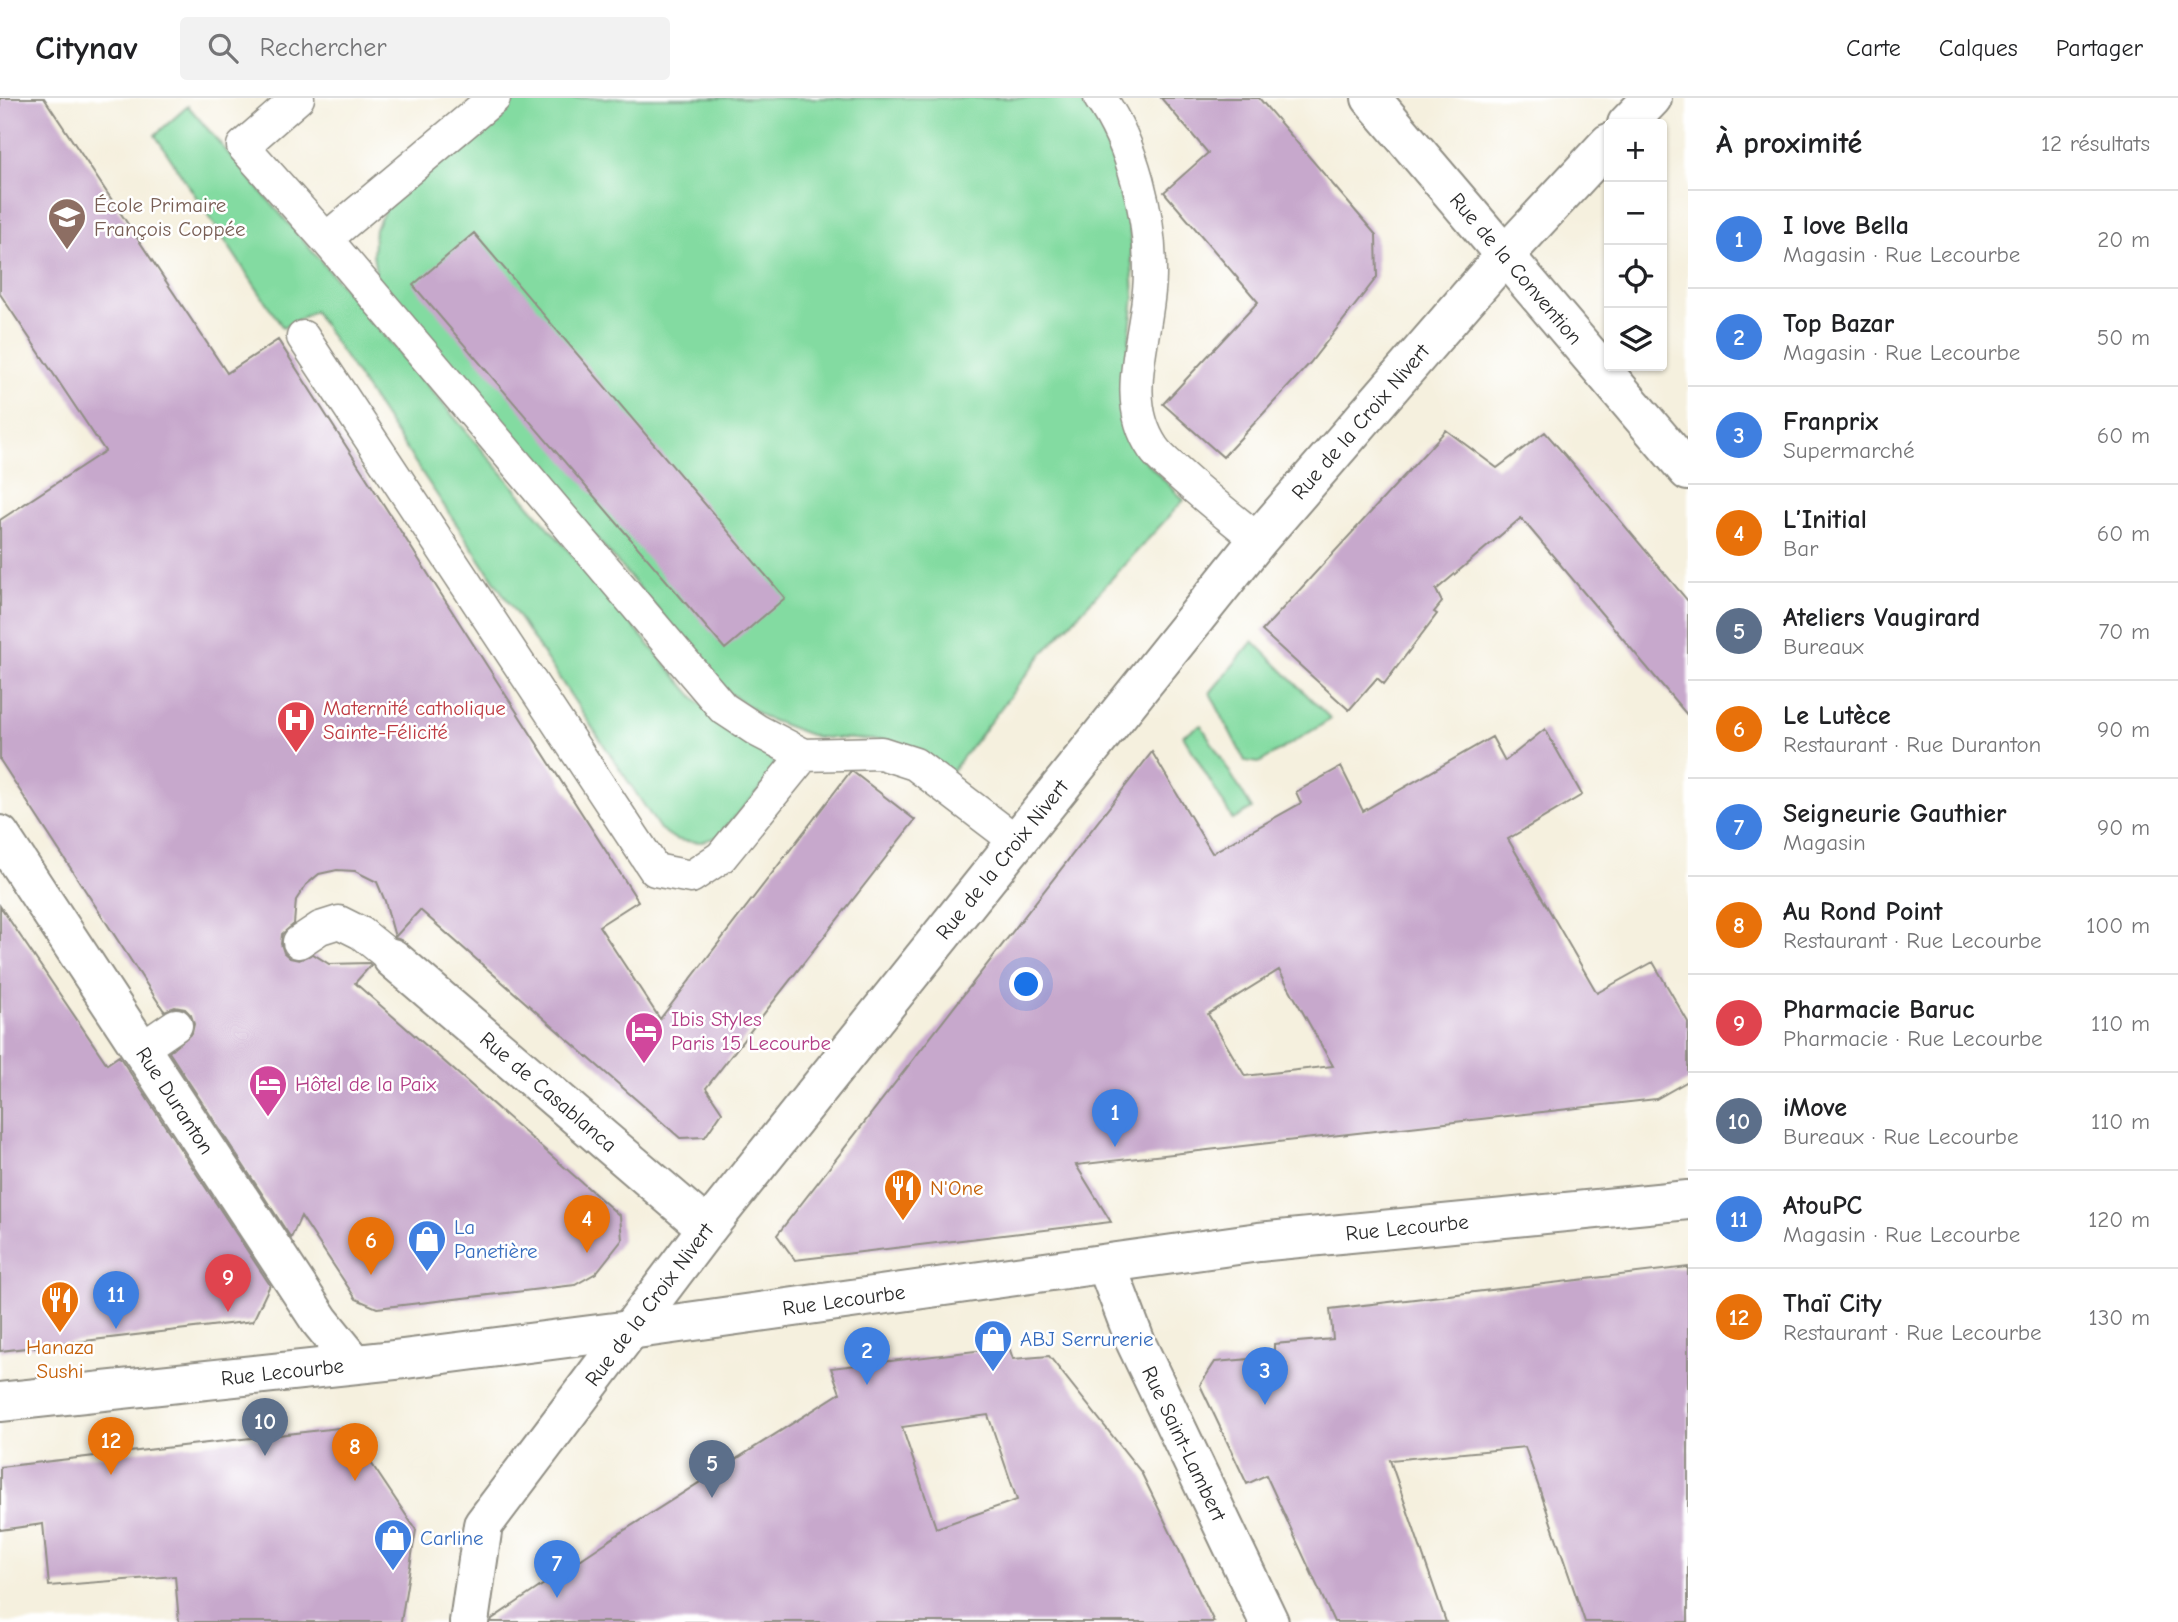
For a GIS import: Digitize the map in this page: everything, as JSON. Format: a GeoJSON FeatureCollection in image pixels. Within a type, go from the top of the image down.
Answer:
{"type":"FeatureCollection","features":[{"type":"Feature","properties":{"kind":"street","name":"Rue de la Convention"},"geometry":{"type":"LineString","coordinates":[[1371,98],[1688,471]]}},
{"type":"Feature","properties":{"kind":"street"},"geometry":{"type":"LineString","coordinates":[[1632,119],[1652,98]]}},
{"type":"Feature","properties":{"kind":"street","name":"Rue de la Croix Nivert"},"geometry":{"type":"LineString","coordinates":[[469,1622],[483,1525],[707,1228],[1258,540],[1505,255],[1604,148]]}},
{"type":"Feature","properties":{"kind":"street","name":"Rue Duranton"},"geometry":{"type":"LineString","coordinates":[[0,835],[320,1321],[355,1364]]}},
{"type":"Feature","properties":{"kind":"street","name":"Rue de Casablanca"},"geometry":{"type":"LineString","coordinates":[[392,958],[707,1228]]}},
{"type":"Feature","properties":{"kind":"street","name":"Rue Lecourbe"},"geometry":{"type":"LineString","coordinates":[[0,1402],[355,1364],[630,1330],[1259,1242],[1688,1200]]}},
{"type":"Feature","properties":{"kind":"street","name":"Rue Saint-Lambert"},"geometry":{"type":"LineString","coordinates":[[1106,1264],[1136,1343],[1269,1622]]}},
{"type":"Feature","properties":{"kind":"lane"},"geometry":{"type":"LineString","coordinates":[[298,98],[243,146],[326,239],[723,708],[804,755],[881,753],[915,764],[1016,841]]}},
{"type":"Feature","properties":{"kind":"lane"},"geometry":{"type":"LineString","coordinates":[[326,239],[494,98]]}},
{"type":"Feature","properties":{"kind":"lane"},"geometry":{"type":"LineString","coordinates":[[1100,98],[1130,157],[1147,215],[1150,272],[1136,390],[1141,425],[1154,450],[1194,488],[1258,540]]}},
{"type":"Feature","properties":{"kind":"lane"},"geometry":{"type":"LineString","coordinates":[[303,337],[655,870],[691,877],[721,857],[804,755]]}},
{"type":"Feature","properties":{"kind":"lane"},"geometry":{"type":"LineString","coordinates":[[299,942],[320,928],[339,922],[361,933],[392,958]]}},
{"type":"Feature","properties":{"kind":"lane"},"geometry":{"type":"LineString","coordinates":[[141,1049],[176,1025]]}},
{"type":"Feature","properties":{"kind":"green space"},"geometry":{"type":"Polygon","coordinates":[[[514,98],[1082,98],[1085,101],[1101,129],[1128,202],[1134,296],[1122,404],[1125,424],[1137,453],[1184,500],[1044,652],[950,774],[893,741],[816,737],[765,718],[728,692],[377,281],[373,254],[375,229],[385,210],[514,98]]]}},
{"type":"Feature","properties":{"kind":"green space"},"geometry":{"type":"Polygon","coordinates":[[[188,106],[698,702],[772,755],[775,765],[773,775],[717,837],[701,842],[684,841],[675,839],[660,829],[314,311],[283,328],[155,135],[188,106]]]}},
{"type":"Feature","properties":{"kind":"green space"},"geometry":{"type":"Polygon","coordinates":[[[1253,641],[1331,719],[1259,763],[1245,761],[1210,693],[1253,641]]]}},
{"type":"Feature","properties":{"kind":"green space"},"geometry":{"type":"Polygon","coordinates":[[[1201,725],[1252,809],[1233,820],[1183,735],[1201,725]]]}},
{"type":"Feature","properties":{"kind":"building"},"geometry":{"type":"Polygon","coordinates":[[[0,98],[44,98],[227,373],[278,340],[638,901],[599,926],[660,1019],[850,772],[915,820],[706,1088],[722,1112],[705,1137],[680,1138],[420,910],[395,937],[377,882],[355,871],[337,870],[319,874],[306,885],[296,900],[294,924],[282,934],[284,953],[299,960],[313,954],[329,964],[369,963],[371,965],[355,983],[620,1216],[622,1240],[596,1273],[575,1285],[377,1308],[356,1299],[301,1216],[291,1238],[169,1052],[192,1033],[194,1024],[191,1015],[185,1009],[175,1007],[164,1011],[0,760],[0,520],[105,451],[0,294],[0,98]]]}},
{"type":"Feature","properties":{"kind":"building"},"geometry":{"type":"Polygon","coordinates":[[[1161,98],[1259,98],[1376,235],[1377,277],[1310,363],[1223,457],[1163,404],[1258,302],[1164,192],[1208,153],[1161,98]]]}},
{"type":"Feature","properties":{"kind":"building"},"geometry":{"type":"Polygon","coordinates":[[[474,233],[785,598],[725,649],[413,285],[474,233]]]}},
{"type":"Feature","properties":{"kind":"building"},"geometry":{"type":"Polygon","coordinates":[[[1446,430],[1497,468],[1545,432],[1571,462],[1688,601],[1688,716],[1521,518],[1436,590],[1442,602],[1434,612],[1437,614],[1384,684],[1377,678],[1349,710],[1262,631],[1446,430]]]}},
{"type":"Feature","properties":{"kind":"building"},"geometry":{"type":"Polygon","coordinates":[[[1545,729],[1582,795],[1508,839],[1597,993],[1653,962],[1688,1022],[1688,1081],[1656,1099],[1076,1165],[1111,1222],[795,1260],[777,1235],[1152,752],[1212,853],[1301,803],[1296,792],[1341,767],[1363,811],[1492,737],[1505,761],[1545,729]],[[1279,970],[1208,1014],[1245,1076],[1333,1066],[1279,970]]]}},
{"type":"Feature","properties":{"kind":"building"},"geometry":{"type":"Polygon","coordinates":[[[0,906],[107,1064],[119,1056],[270,1285],[253,1321],[0,1351],[0,906]]]}},
{"type":"Feature","properties":{"kind":"building"},"geometry":{"type":"Polygon","coordinates":[[[1688,1267],[1688,1622],[1585,1622],[1525,1447],[1390,1460],[1446,1622],[1334,1622],[1266,1475],[1247,1484],[1200,1385],[1215,1362],[1274,1357],[1274,1344],[1333,1339],[1330,1309],[1688,1267]]]}},
{"type":"Feature","properties":{"kind":"building"},"geometry":{"type":"Polygon","coordinates":[[[1009,1347],[1013,1359],[1049,1356],[1141,1472],[1214,1622],[491,1622],[617,1535],[840,1393],[831,1368],[1009,1347]],[[988,1415],[902,1427],[936,1528],[1017,1500],[988,1415]]]}},
{"type":"Feature","properties":{"kind":"building"},"geometry":{"type":"Polygon","coordinates":[[[347,1427],[416,1530],[401,1622],[179,1622],[175,1576],[49,1586],[43,1524],[0,1530],[0,1467],[347,1427]]]}},
{"type":"Feature","properties":{"kind":"place","name":"École Primaire François Coppée"},"geometry":{"type":"Point","coordinates":[67,251]}},
{"type":"Feature","properties":{"kind":"place","name":"Maternité catholique Sainte-Félicité"},"geometry":{"type":"Point","coordinates":[296,754]}},
{"type":"Feature","properties":{"kind":"place","name":"Ibis Styles Paris 15 Lecourbe"},"geometry":{"type":"Point","coordinates":[644,1065]}},
{"type":"Feature","properties":{"kind":"place","name":"Hôtel de la Paix"},"geometry":{"type":"Point","coordinates":[268,1118]}},
{"type":"Feature","properties":{"kind":"place","name":"I love Bella"},"geometry":{"type":"Point","coordinates":[1115,1147]}},
{"type":"Feature","properties":{"kind":"place","name":"N'One"},"geometry":{"type":"Point","coordinates":[903,1222]}},
{"type":"Feature","properties":{"kind":"place","name":"L’Initial"},"geometry":{"type":"Point","coordinates":[587,1253]}},
{"type":"Feature","properties":{"kind":"place","name":"La Panetière"},"geometry":{"type":"Point","coordinates":[427,1273]}},
{"type":"Feature","properties":{"kind":"place","name":"Le Lutèce"},"geometry":{"type":"Point","coordinates":[371,1275]}},
{"type":"Feature","properties":{"kind":"place","name":"Pharmacie Baruc"},"geometry":{"type":"Point","coordinates":[228,1312]}},
{"type":"Feature","properties":{"kind":"place","name":"AtouPC"},"geometry":{"type":"Point","coordinates":[116,1329]}},
{"type":"Feature","properties":{"kind":"place","name":"Hanaza Sushi"},"geometry":{"type":"Point","coordinates":[60,1334]}},
{"type":"Feature","properties":{"kind":"place","name":"ABJ Serrurerie"},"geometry":{"type":"Point","coordinates":[993,1373]}},
{"type":"Feature","properties":{"kind":"place","name":"Top Bazar"},"geometry":{"type":"Point","coordinates":[867,1385]}},
{"type":"Feature","properties":{"kind":"place","name":"Franprix"},"geometry":{"type":"Point","coordinates":[1265,1405]}},
{"type":"Feature","properties":{"kind":"place","name":"iMove"},"geometry":{"type":"Point","coordinates":[265,1456]}},
{"type":"Feature","properties":{"kind":"place","name":"Thaï City"},"geometry":{"type":"Point","coordinates":[111,1475]}},
{"type":"Feature","properties":{"kind":"place","name":"Au Rond Point"},"geometry":{"type":"Point","coordinates":[355,1481]}},
{"type":"Feature","properties":{"kind":"place","name":"Ateliers Vaugirard"},"geometry":{"type":"Point","coordinates":[712,1498]}},
{"type":"Feature","properties":{"kind":"place","name":"Carline"},"geometry":{"type":"Point","coordinates":[393,1572]}},
{"type":"Feature","properties":{"kind":"place","name":"Seigneurie Gauthier"},"geometry":{"type":"Point","coordinates":[557,1598]}}]}
